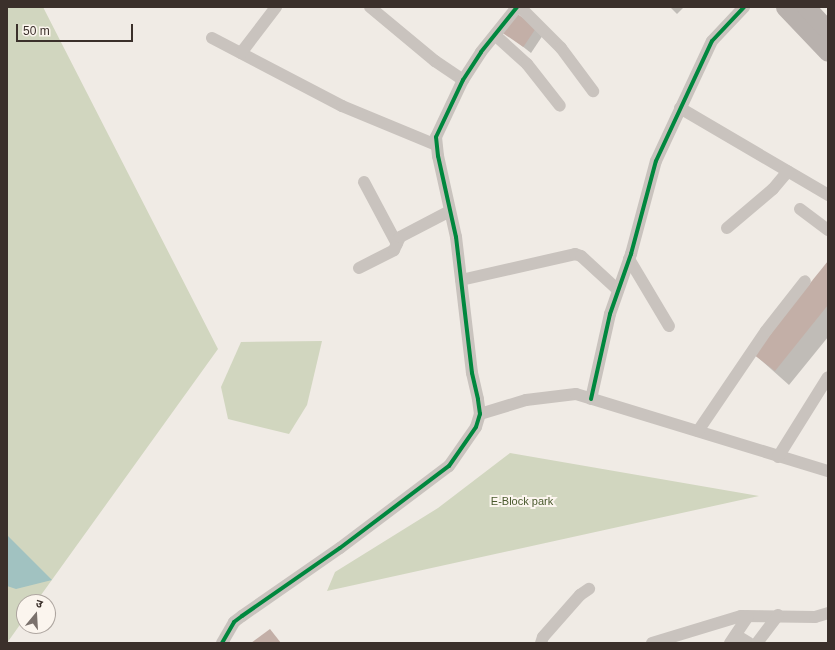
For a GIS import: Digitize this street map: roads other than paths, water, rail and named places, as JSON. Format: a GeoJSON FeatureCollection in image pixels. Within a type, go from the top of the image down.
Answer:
{"type":"FeatureCollection","features":[{"type":"Feature","properties":{"kind":"main road"},"geometry":{"type":"LineString","coordinates":[[786,7],[828,52]]}},
{"type":"Feature","properties":{"kind":"main road"},"geometry":{"type":"LineString","coordinates":[[806,7],[828,31]]}},
{"type":"Feature","properties":{"kind":"street"},"geometry":{"type":"LineString","coordinates":[[241,54],[276,7]]}},
{"type":"Feature","properties":{"kind":"street"},"geometry":{"type":"LineString","coordinates":[[370,7],[435,61],[463,80]]}},
{"type":"Feature","properties":{"kind":"street"},"geometry":{"type":"LineString","coordinates":[[222,643],[234,622],[340,548],[449,466],[464,448],[480,414],[472,373],[461,280],[450,211],[436,145],[437,131],[463,80],[517,7]]}},
{"type":"Feature","properties":{"kind":"street"},"geometry":{"type":"LineString","coordinates":[[520,7],[561,48],[593,92]]}},
{"type":"Feature","properties":{"kind":"street"},"geometry":{"type":"LineString","coordinates":[[591,399],[618,290],[629,259],[656,161],[712,41],[744,7]]}},
{"type":"Feature","properties":{"kind":"street"},"geometry":{"type":"LineString","coordinates":[[495,35],[527,64],[560,106]]}},
{"type":"Feature","properties":{"kind":"street"},"geometry":{"type":"LineString","coordinates":[[212,38],[342,106],[436,145]]}},
{"type":"Feature","properties":{"kind":"street"},"geometry":{"type":"LineString","coordinates":[[680,108],[828,195]]}},
{"type":"Feature","properties":{"kind":"street"},"geometry":{"type":"LineString","coordinates":[[727,228],[773,189],[788,171]]}},
{"type":"Feature","properties":{"kind":"street"},"geometry":{"type":"LineString","coordinates":[[364,182],[397,244]]}},
{"type":"Feature","properties":{"kind":"street"},"geometry":{"type":"LineString","coordinates":[[800,210],[828,230]]}},
{"type":"Feature","properties":{"kind":"street"},"geometry":{"type":"LineString","coordinates":[[359,268],[394,250],[400,237],[450,211]]}},
{"type":"Feature","properties":{"kind":"street"},"geometry":{"type":"LineString","coordinates":[[461,280],[575,254],[581,256],[618,290]]}},
{"type":"Feature","properties":{"kind":"street"},"geometry":{"type":"LineString","coordinates":[[629,259],[669,326]]}},
{"type":"Feature","properties":{"kind":"street"},"geometry":{"type":"LineString","coordinates":[[698,431],[766,331],[805,281]]}},
{"type":"Feature","properties":{"kind":"street"},"geometry":{"type":"LineString","coordinates":[[778,457],[828,377]]}},
{"type":"Feature","properties":{"kind":"street"},"geometry":{"type":"LineString","coordinates":[[480,414],[549,396],[576,394],[778,457],[828,471]]}},
{"type":"Feature","properties":{"kind":"street"},"geometry":{"type":"LineString","coordinates":[[541,643],[543,637],[580,594],[589,589]]}},
{"type":"Feature","properties":{"kind":"street"},"geometry":{"type":"LineString","coordinates":[[652,643],[748,616],[778,615],[815,617],[828,613]]}},
{"type":"Feature","properties":{"kind":"street"},"geometry":{"type":"LineString","coordinates":[[757,643],[778,615]]}},
{"type":"Feature","properties":{"kind":"street"},"geometry":{"type":"LineString","coordinates":[[748,616],[733,639],[749,643]]}},
{"type":"Feature","properties":{"kind":"water"},"geometry":{"type":"Polygon","coordinates":[[[7,535],[52,580],[16,589],[7,586],[7,535]]]}},
{"type":"Feature","properties":{"kind":"park label","name":"E-Block park"},"geometry":{"type":"Point","coordinates":[522,501]}}]}
